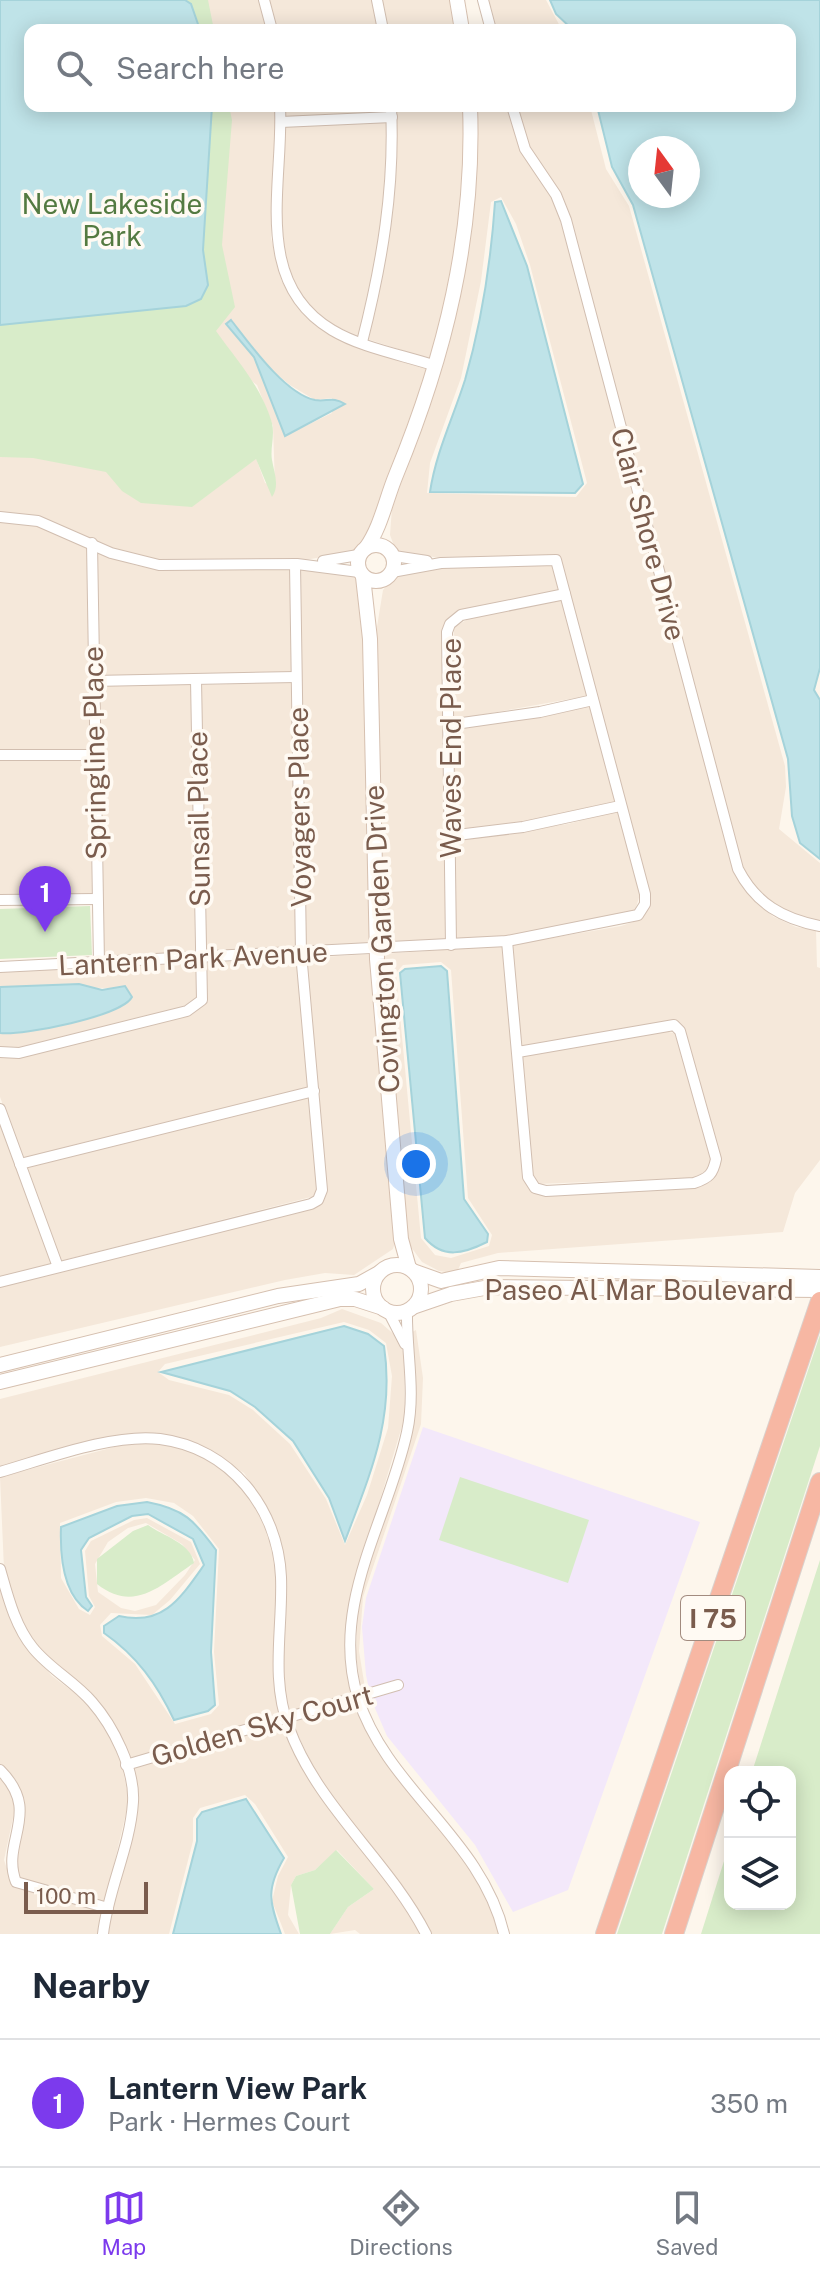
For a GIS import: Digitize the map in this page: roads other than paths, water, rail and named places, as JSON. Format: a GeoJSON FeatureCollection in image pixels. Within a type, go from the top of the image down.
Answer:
{"type":"FeatureCollection","features":[{"type":"Feature","properties":{"kind":"highway","name":"I 75"},"geometry":{"type":"LineString","coordinates":[[605,1934],[820,1301]]}},
{"type":"Feature","properties":{"kind":"highway","name":"I 75"},"geometry":{"type":"LineString","coordinates":[[674,1934],[820,1482]]}},
{"type":"Feature","properties":{"kind":"main road"},"geometry":{"type":"LineString","coordinates":[[457,0],[461,24]]}},
{"type":"Feature","properties":{"kind":"main road","name":"Covington Garden Drive"},"geometry":{"type":"LineString","coordinates":[[411,1269],[401,1239],[377,949],[370,639],[361,575],[362,552],[389,492],[436,366],[463,247],[470,177],[470,112]]}},
{"type":"Feature","properties":{"kind":"main road","name":"Covington Garden Drive"},"geometry":{"type":"LineString","coordinates":[[370,639],[374,605],[388,575],[392,553],[386,535],[389,492]]}},
{"type":"Feature","properties":{"kind":"main road"},"geometry":{"type":"LineString","coordinates":[[362,552],[378,547],[392,553]]}},
{"type":"Feature","properties":{"kind":"main road"},"geometry":{"type":"LineString","coordinates":[[361,575],[388,575]]}},
{"type":"Feature","properties":{"kind":"main road"},"geometry":{"type":"LineString","coordinates":[[386,1310],[373,1293],[401,1239]]}},
{"type":"Feature","properties":{"kind":"main road"},"geometry":{"type":"LineString","coordinates":[[0,1365],[278,1296],[359,1284],[398,1264],[411,1269],[421,1289],[410,1308],[386,1310],[355,1299],[340,1299],[0,1382]]}},
{"type":"Feature","properties":{"kind":"main road","name":"Paseo Al Mar Boulevard"},"geometry":{"type":"LineString","coordinates":[[411,1269],[448,1281],[499,1268],[820,1277]]}},
{"type":"Feature","properties":{"kind":"main road","name":"Paseo Al Mar Boulevard"},"geometry":{"type":"LineString","coordinates":[[410,1308],[477,1288],[820,1290]]}},
{"type":"Feature","properties":{"kind":"street"},"geometry":{"type":"LineString","coordinates":[[264,0],[270,24]]}},
{"type":"Feature","properties":{"kind":"street"},"geometry":{"type":"LineString","coordinates":[[377,0],[382,24]]}},
{"type":"Feature","properties":{"kind":"street"},"geometry":{"type":"LineString","coordinates":[[483,0],[489,24]]}},
{"type":"Feature","properties":{"kind":"street"},"geometry":{"type":"LineString","coordinates":[[280,112],[276,238],[286,280],[301,303],[319,321],[362,342],[436,366]]}},
{"type":"Feature","properties":{"kind":"street"},"geometry":{"type":"LineString","coordinates":[[281,122],[391,112],[385,235],[362,342]]}},
{"type":"Feature","properties":{"kind":"street","name":"Clair Shore Drive"},"geometry":{"type":"LineString","coordinates":[[514,112],[525,149],[552,188],[566,220],[738,869],[759,900],[777,913],[797,922],[820,926]]}},
{"type":"Feature","properties":{"kind":"street"},"geometry":{"type":"LineString","coordinates":[[0,517],[38,521],[135,561],[159,565],[300,564],[362,552]]}},
{"type":"Feature","properties":{"kind":"street","name":"Springline Place"},"geometry":{"type":"LineString","coordinates":[[92,543],[99,963]]}},
{"type":"Feature","properties":{"kind":"street"},"geometry":{"type":"LineString","coordinates":[[392,553],[441,563]]}},
{"type":"Feature","properties":{"kind":"street","name":"Lantern Park Avenue"},"geometry":{"type":"LineString","coordinates":[[0,967],[507,941],[638,915],[645,904],[645,894],[556,560],[441,563]]}},
{"type":"Feature","properties":{"kind":"street"},"geometry":{"type":"LineString","coordinates":[[388,575],[441,563]]}},
{"type":"Feature","properties":{"kind":"street"},"geometry":{"type":"LineString","coordinates":[[300,564],[361,575]]}},
{"type":"Feature","properties":{"kind":"street","name":"Voyagers Place"},"geometry":{"type":"LineString","coordinates":[[0,1282],[318,1200],[322,1190],[301,953],[296,677],[300,564]]}},
{"type":"Feature","properties":{"kind":"street","name":"Waves End Place"},"geometry":{"type":"LineString","coordinates":[[451,945],[447,632],[454,618],[565,594]]}},
{"type":"Feature","properties":{"kind":"street"},"geometry":{"type":"LineString","coordinates":[[93,681],[296,677]]}},
{"type":"Feature","properties":{"kind":"street","name":"Sunsail Place"},"geometry":{"type":"LineString","coordinates":[[0,1052],[19,1053],[187,1011],[202,1000],[196,680]]}},
{"type":"Feature","properties":{"kind":"street"},"geometry":{"type":"LineString","coordinates":[[448,725],[540,712],[593,700]]}},
{"type":"Feature","properties":{"kind":"street"},"geometry":{"type":"LineString","coordinates":[[0,755],[94,755]]}},
{"type":"Feature","properties":{"kind":"street"},"geometry":{"type":"LineString","coordinates":[[449,836],[538,825],[620,806]]}},
{"type":"Feature","properties":{"kind":"street"},"geometry":{"type":"LineString","coordinates":[[0,900],[96,899]]}},
{"type":"Feature","properties":{"kind":"street"},"geometry":{"type":"LineString","coordinates":[[507,941],[528,1177],[535,1188],[546,1191],[694,1183],[707,1178],[713,1171],[716,1159],[712,1144],[680,1031],[674,1025],[518,1052]]}},
{"type":"Feature","properties":{"kind":"street"},"geometry":{"type":"LineString","coordinates":[[20,1164],[314,1091]]}},
{"type":"Feature","properties":{"kind":"street"},"geometry":{"type":"LineString","coordinates":[[0,1109],[58,1267]]}},
{"type":"Feature","properties":{"kind":"street"},"geometry":{"type":"LineString","coordinates":[[410,1308],[412,1387],[407,1434],[359,1581],[352,1617],[351,1656],[358,1695],[381,1747],[484,1880],[504,1934]]}},
{"type":"Feature","properties":{"kind":"street"},"geometry":{"type":"LineString","coordinates":[[386,1310],[409,1353]]}},
{"type":"Feature","properties":{"kind":"street"},"geometry":{"type":"LineString","coordinates":[[0,1472],[121,1441],[159,1439],[196,1449],[240,1476],[265,1513],[277,1547],[281,1578],[277,1668],[285,1717],[320,1790],[410,1904],[426,1934]]}},
{"type":"Feature","properties":{"kind":"street"},"geometry":{"type":"LineString","coordinates":[[0,1569],[12,1612],[31,1646],[55,1672],[91,1700],[114,1734],[126,1765],[134,1800],[125,1850],[103,1934]]}},
{"type":"Feature","properties":{"kind":"street","name":"Golden Sky Court"},"geometry":{"type":"LineString","coordinates":[[126,1765],[398,1685]]}},
{"type":"Feature","properties":{"kind":"street"},"geometry":{"type":"LineString","coordinates":[[0,1770],[12,1782],[21,1804],[8,1861],[16,1882],[108,1908]]}},
{"type":"Feature","properties":{"kind":"water","name":"New Lakeside Park"},"geometry":{"type":"Polygon","coordinates":[[[0,0],[185,0],[191,4],[198,24],[24,24],[24,112],[212,112],[203,250],[208,285],[201,299],[186,306],[0,325],[0,0]]]}},
{"type":"Feature","properties":{"kind":"water"},"geometry":{"type":"Polygon","coordinates":[[[550,0],[820,0],[820,668],[814,690],[820,700],[820,859],[800,843],[792,816],[788,759],[634,208],[700,208],[700,136],[628,136],[628,196],[612,167],[598,112],[796,112],[796,24],[567,24],[556,14],[550,0]]]}},
{"type":"Feature","properties":{"kind":"water"},"geometry":{"type":"Polygon","coordinates":[[[501,201],[527,266],[583,484],[575,493],[430,492],[471,359],[491,247],[495,202],[501,201]]]}},
{"type":"Feature","properties":{"kind":"water"},"geometry":{"type":"Polygon","coordinates":[[[231,320],[268,366],[292,388],[315,400],[345,404],[285,436],[254,357],[226,324],[231,320]]]}},
{"type":"Feature","properties":{"kind":"water"},"geometry":{"type":"Polygon","coordinates":[[[441,966],[447,971],[464,1199],[488,1234],[487,1242],[462,1252],[446,1252],[425,1238],[400,973],[405,969],[441,966]]]}},
{"type":"Feature","properties":{"kind":"water"},"geometry":{"type":"Polygon","coordinates":[[[79,984],[102,990],[125,986],[132,997],[124,1004],[92,1018],[49,1028],[0,1033],[0,987],[79,984]]]}},
{"type":"Feature","properties":{"kind":"water"},"geometry":{"type":"Polygon","coordinates":[[[344,1326],[368,1334],[384,1346],[387,1373],[378,1446],[345,1541],[329,1498],[293,1441],[255,1407],[230,1391],[161,1372],[344,1326]]]}},
{"type":"Feature","properties":{"kind":"water"},"geometry":{"type":"Polygon","coordinates":[[[147,1502],[170,1508],[187,1517],[216,1550],[211,1652],[215,1705],[208,1711],[174,1720],[145,1672],[104,1633],[104,1626],[119,1616],[134,1618],[159,1613],[178,1599],[204,1565],[193,1539],[148,1514],[132,1516],[89,1538],[81,1550],[86,1597],[92,1606],[88,1611],[73,1595],[62,1561],[61,1527],[117,1506],[147,1502]]]}},
{"type":"Feature","properties":{"kind":"water"},"geometry":{"type":"Polygon","coordinates":[[[246,1799],[284,1858],[274,1878],[271,1895],[281,1934],[173,1934],[197,1841],[197,1819],[202,1812],[246,1799]]]}},
{"type":"Feature","properties":{"kind":"place","name":"Lantern View Park"},"geometry":{"type":"Point","coordinates":[45,932]}}]}
